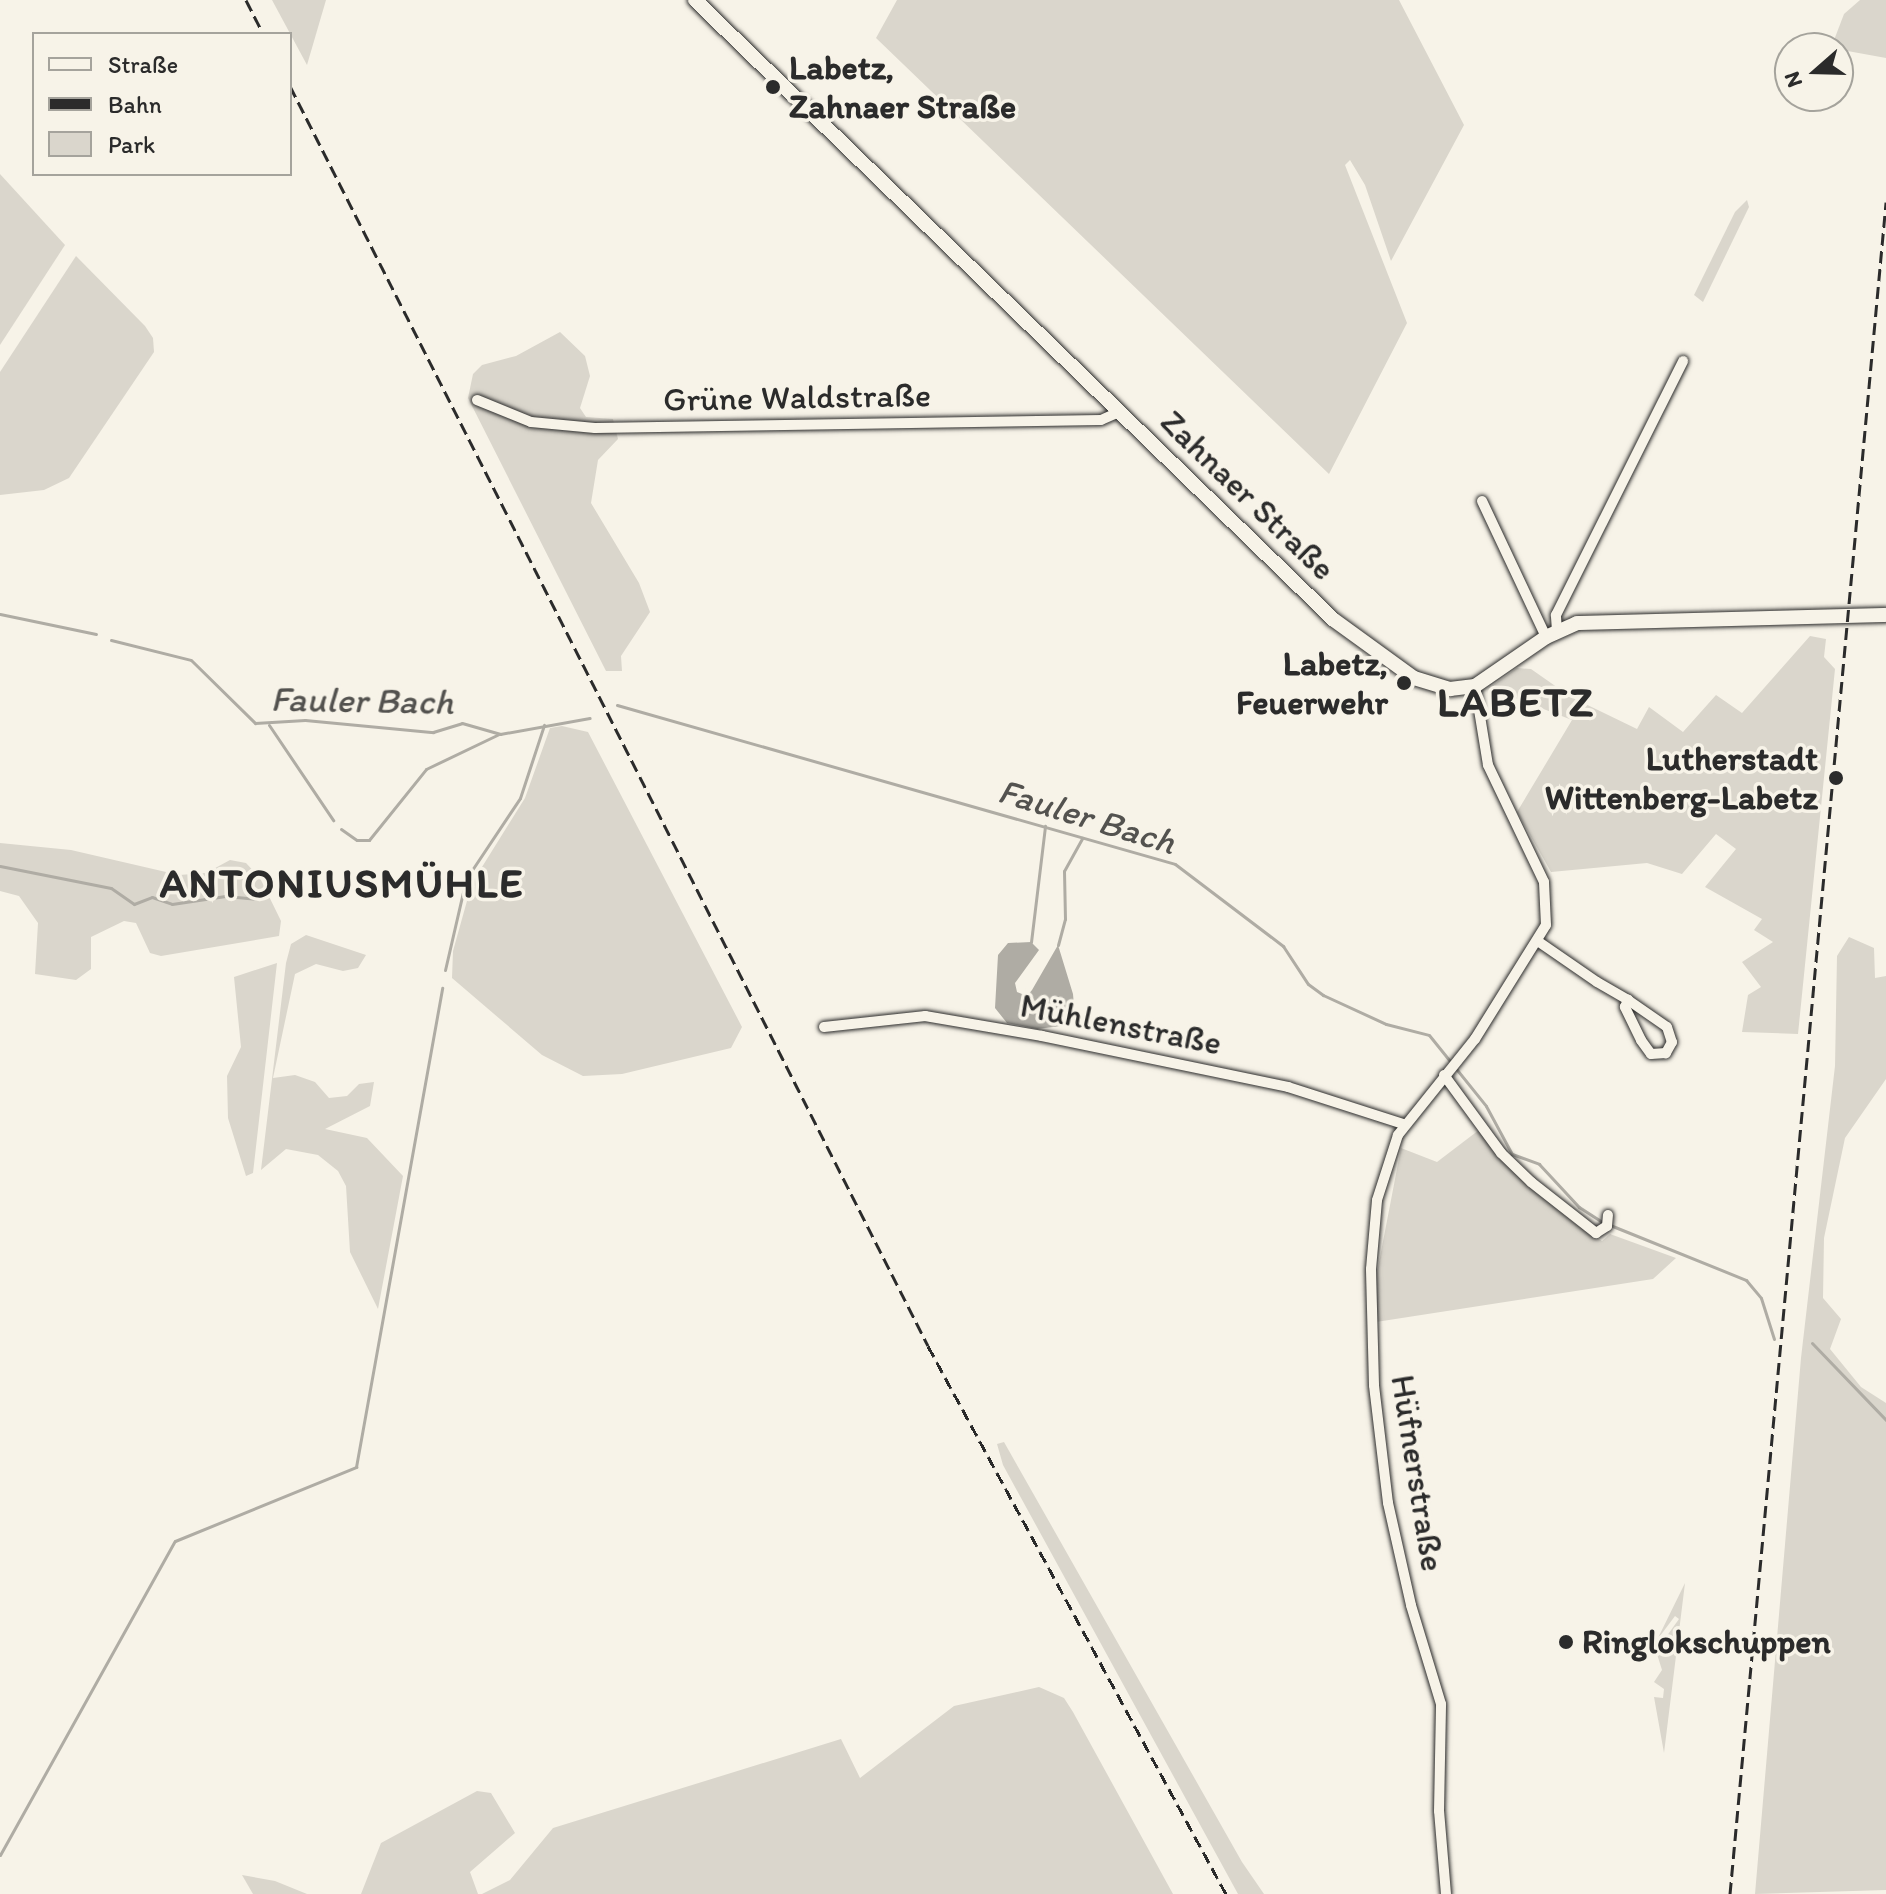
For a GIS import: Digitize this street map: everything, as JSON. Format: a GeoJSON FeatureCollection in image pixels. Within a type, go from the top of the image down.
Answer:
{"type":"FeatureCollection","features":[{"type":"Feature","properties":{"kind":"main road","name":"Zahnaer Straße"},"geometry":{"type":"LineString","coordinates":[[695,0],[1361,643],[1432,686],[1475,686]]}},
{"type":"Feature","properties":{"kind":"main road"},"geometry":{"type":"LineString","coordinates":[[1475,686],[1552,634],[1588,622],[1886,615]]}},
{"type":"Feature","properties":{"kind":"street"},"geometry":{"type":"LineString","coordinates":[[1552,634],[1556,615],[1683,361]]}},
{"type":"Feature","properties":{"kind":"street","name":"Grüne Waldstraße"},"geometry":{"type":"LineString","coordinates":[[477,400],[531,422],[595,428],[1101,420],[1119,412]]}},
{"type":"Feature","properties":{"kind":"street"},"geometry":{"type":"LineString","coordinates":[[1482,501],[1552,634]]}},
{"type":"Feature","properties":{"kind":"street","name":"Hüfnerstraße"},"geometry":{"type":"LineString","coordinates":[[1446,1894],[1439,1811],[1441,1704],[1411,1605],[1388,1503],[1372,1368],[1375,1213],[1388,1159],[1403,1124],[1460,1058],[1539,942],[1548,915],[1544,882],[1488,765],[1475,686]]}},
{"type":"Feature","properties":{"kind":"street"},"geometry":{"type":"LineString","coordinates":[[1539,942],[1628,1000],[1667,1027],[1672,1042],[1666,1053],[1651,1054],[1625,1007],[1628,1000]]}},
{"type":"Feature","properties":{"kind":"street","name":"Mühlenstraße"},"geometry":{"type":"LineString","coordinates":[[824,1027],[925,1016],[1042,1036],[1288,1087],[1403,1124]]}},
{"type":"Feature","properties":{"kind":"street"},"geometry":{"type":"LineString","coordinates":[[1446,1073],[1501,1153],[1531,1182],[1596,1233],[1607,1226],[1608,1215]]}},
{"type":"Feature","properties":{"kind":"green space"},"geometry":{"type":"Polygon","coordinates":[[[272,0],[326,0],[307,65],[292,32],[272,0]]]}},
{"type":"Feature","properties":{"kind":"green space"},"geometry":{"type":"Polygon","coordinates":[[[897,0],[1399,0],[1464,125],[1391,261],[1365,185],[1350,160],[1345,165],[1407,323],[1329,474],[876,38],[897,0]]]}},
{"type":"Feature","properties":{"kind":"green space"},"geometry":{"type":"Polygon","coordinates":[[[1860,0],[1886,0],[1886,58],[1854,52],[1854,32],[1837,32],[1844,14],[1860,0]]]}},
{"type":"Feature","properties":{"kind":"green space"},"geometry":{"type":"Polygon","coordinates":[[[0,174],[65,245],[0,345],[0,174]]]}},
{"type":"Feature","properties":{"kind":"green space"},"geometry":{"type":"Polygon","coordinates":[[[1747,200],[1749,207],[1703,302],[1694,295],[1735,212],[1747,200]]]}},
{"type":"Feature","properties":{"kind":"green space"},"geometry":{"type":"Polygon","coordinates":[[[76,256],[145,326],[153,338],[154,352],[69,478],[44,490],[0,495],[0,372],[76,256]]]}},
{"type":"Feature","properties":{"kind":"green space"},"geometry":{"type":"Polygon","coordinates":[[[560,332],[585,356],[590,376],[580,408],[586,417],[613,419],[618,439],[598,460],[591,503],[639,583],[650,612],[621,656],[622,671],[606,671],[468,398],[473,374],[482,365],[516,356],[560,332]]]}},
{"type":"Feature","properties":{"kind":"green space"},"geometry":{"type":"Polygon","coordinates":[[[1810,636],[1826,639],[1824,657],[1835,669],[1798,1034],[1742,1032],[1748,995],[1761,987],[1742,962],[1773,942],[1754,930],[1762,919],[1705,887],[1736,849],[1716,834],[1682,874],[1647,863],[1551,872],[1517,812],[1572,720],[1489,688],[1517,668],[1531,669],[1571,697],[1637,729],[1649,707],[1683,732],[1716,695],[1742,713],[1810,636]]]}},
{"type":"Feature","properties":{"kind":"green space"},"geometry":{"type":"Polygon","coordinates":[[[562,726],[588,732],[742,1027],[731,1048],[622,1074],[583,1076],[542,1055],[452,978],[453,951],[472,883],[525,798],[550,728],[562,726]]]}},
{"type":"Feature","properties":{"kind":"green space"},"geometry":{"type":"Polygon","coordinates":[[[0,843],[71,850],[179,875],[206,873],[230,860],[246,863],[260,878],[281,921],[279,936],[161,956],[150,953],[136,923],[124,921],[91,937],[91,969],[76,980],[35,974],[38,923],[19,896],[0,891],[0,843]]]}},
{"type":"Feature","properties":{"kind":"green space"},"geometry":{"type":"Polygon","coordinates":[[[306,935],[366,955],[358,968],[343,971],[316,964],[295,974],[273,1078],[295,1075],[315,1082],[329,1098],[347,1096],[359,1084],[374,1082],[370,1106],[325,1129],[367,1138],[403,1176],[378,1309],[350,1252],[346,1186],[338,1171],[318,1155],[286,1149],[261,1170],[286,963],[291,944],[306,935]]]}},
{"type":"Feature","properties":{"kind":"green space"},"geometry":{"type":"Polygon","coordinates":[[[1849,937],[1874,948],[1875,978],[1886,976],[1886,1079],[1845,1138],[1824,1238],[1823,1298],[1841,1319],[1830,1349],[1861,1387],[1886,1403],[1886,1890],[1755,1894],[1801,1358],[1835,1066],[1837,956],[1849,937]]]}},
{"type":"Feature","properties":{"kind":"green space"},"geometry":{"type":"Polygon","coordinates":[[[277,963],[253,1173],[246,1176],[228,1118],[227,1076],[241,1047],[234,977],[277,963]]]}},
{"type":"Feature","properties":{"kind":"green space"},"geometry":{"type":"Polygon","coordinates":[[[1479,1130],[1573,1222],[1602,1241],[1610,1234],[1676,1258],[1653,1279],[1376,1322],[1376,1278],[1401,1148],[1437,1162],[1479,1130]]]}},
{"type":"Feature","properties":{"kind":"green space"},"geometry":{"type":"Polygon","coordinates":[[[1004,1442],[1242,1862],[1264,1894],[1238,1894],[1003,1465],[997,1444],[1004,1442]]]}},
{"type":"Feature","properties":{"kind":"green space"},"geometry":{"type":"Polygon","coordinates":[[[1685,1583],[1664,1753],[1654,1697],[1663,1698],[1664,1689],[1654,1682],[1662,1670],[1656,1651],[1679,1619],[1675,1616],[1657,1640],[1685,1583]]]}},
{"type":"Feature","properties":{"kind":"green space"},"geometry":{"type":"Polygon","coordinates":[[[1039,1687],[1064,1698],[1173,1894],[482,1894],[510,1880],[553,1828],[841,1739],[860,1778],[954,1706],[1039,1687]]]}},
{"type":"Feature","properties":{"kind":"green space"},"geometry":{"type":"Polygon","coordinates":[[[477,1791],[491,1793],[515,1833],[470,1872],[478,1894],[361,1894],[381,1843],[477,1791]]]}},
{"type":"Feature","properties":{"kind":"green space"},"geometry":{"type":"Polygon","coordinates":[[[242,1875],[275,1881],[307,1894],[253,1894],[242,1875]]]}},
{"type":"Feature","properties":{"kind":"shaded area"},"geometry":{"type":"Polygon","coordinates":[[[1031,942],[1039,950],[1015,983],[1017,992],[1027,996],[1058,945],[1073,994],[1075,1018],[1069,1025],[1037,1029],[1007,1023],[995,1008],[998,955],[1008,943],[1031,942]]]}},
{"type":"Feature","properties":{"kind":"waterway","name":"Fauler Bach"},"geometry":{"type":"LineString","coordinates":[[0,614],[96,634]]}},
{"type":"Feature","properties":{"kind":"waterway","name":"Fauler Bach"},"geometry":{"type":"LineString","coordinates":[[111,640],[191,660],[255,723],[305,720],[433,732],[462,723],[500,734],[590,718]]}},
{"type":"Feature","properties":{"kind":"waterway","name":"Fauler Bach"},"geometry":{"type":"LineString","coordinates":[[617,705],[1175,864],[1283,946],[1308,984],[1323,995],[1386,1024],[1429,1035],[1486,1106],[1512,1154],[1539,1164],[1579,1207],[1604,1223]]}},
{"type":"Feature","properties":{"kind":"waterway"},"geometry":{"type":"LineString","coordinates":[[269,725],[333,820]]}},
{"type":"Feature","properties":{"kind":"waterway"},"geometry":{"type":"LineString","coordinates":[[445,970],[466,879],[520,798],[544,725]]}},
{"type":"Feature","properties":{"kind":"waterway"},"geometry":{"type":"LineString","coordinates":[[341,829],[357,840],[369,840],[426,769],[499,734]]}},
{"type":"Feature","properties":{"kind":"waterway"},"geometry":{"type":"LineString","coordinates":[[1031,942],[1045,826]]}},
{"type":"Feature","properties":{"kind":"waterway"},"geometry":{"type":"LineString","coordinates":[[1058,945],[1065,919],[1064,871],[1082,838]]}},
{"type":"Feature","properties":{"kind":"waterway"},"geometry":{"type":"LineString","coordinates":[[0,866],[111,888],[134,904],[152,897],[172,904],[225,896],[258,899]]}},
{"type":"Feature","properties":{"kind":"waterway"},"geometry":{"type":"LineString","coordinates":[[0,1855],[175,1541],[356,1467],[442,988]]}},
{"type":"Feature","properties":{"kind":"waterway","name":"Fauler Bach"},"geometry":{"type":"LineString","coordinates":[[1610,1225],[1746,1280],[1761,1298],[1774,1339]]}},
{"type":"Feature","properties":{"kind":"waterway","name":"Fauler Bach"},"geometry":{"type":"LineString","coordinates":[[1812,1343],[1886,1420]]}},
{"type":"Feature","properties":{"kind":"railway"},"geometry":{"type":"LineString","coordinates":[[246,0],[262,32]]}},
{"type":"Feature","properties":{"kind":"railway"},"geometry":{"type":"LineString","coordinates":[[292,90],[928,1346],[1226,1894]]}},
{"type":"Feature","properties":{"kind":"railway"},"geometry":{"type":"LineString","coordinates":[[1730,1894],[1886,202]]}},
{"type":"Feature","properties":{"kind":"place","name":"Labetz, Zahnaer Straße"},"geometry":{"type":"Point","coordinates":[773,87]}},
{"type":"Feature","properties":{"kind":"place","name":"Labetz, Feuerwehr"},"geometry":{"type":"Point","coordinates":[1404,683]}},
{"type":"Feature","properties":{"kind":"place","name":"Lutherstadt Wittenberg-Labetz"},"geometry":{"type":"Point","coordinates":[1836,778]}},
{"type":"Feature","properties":{"kind":"place","name":"Ringlokschuppen"},"geometry":{"type":"Point","coordinates":[1566,1642]}},
{"type":"Feature","properties":{"kind":"district","name":"LABETZ"},"geometry":{"type":"Point","coordinates":[1516,702]}},
{"type":"Feature","properties":{"kind":"district","name":"ANTONIUSMÜHLE"},"geometry":{"type":"Point","coordinates":[342,883]}}]}
